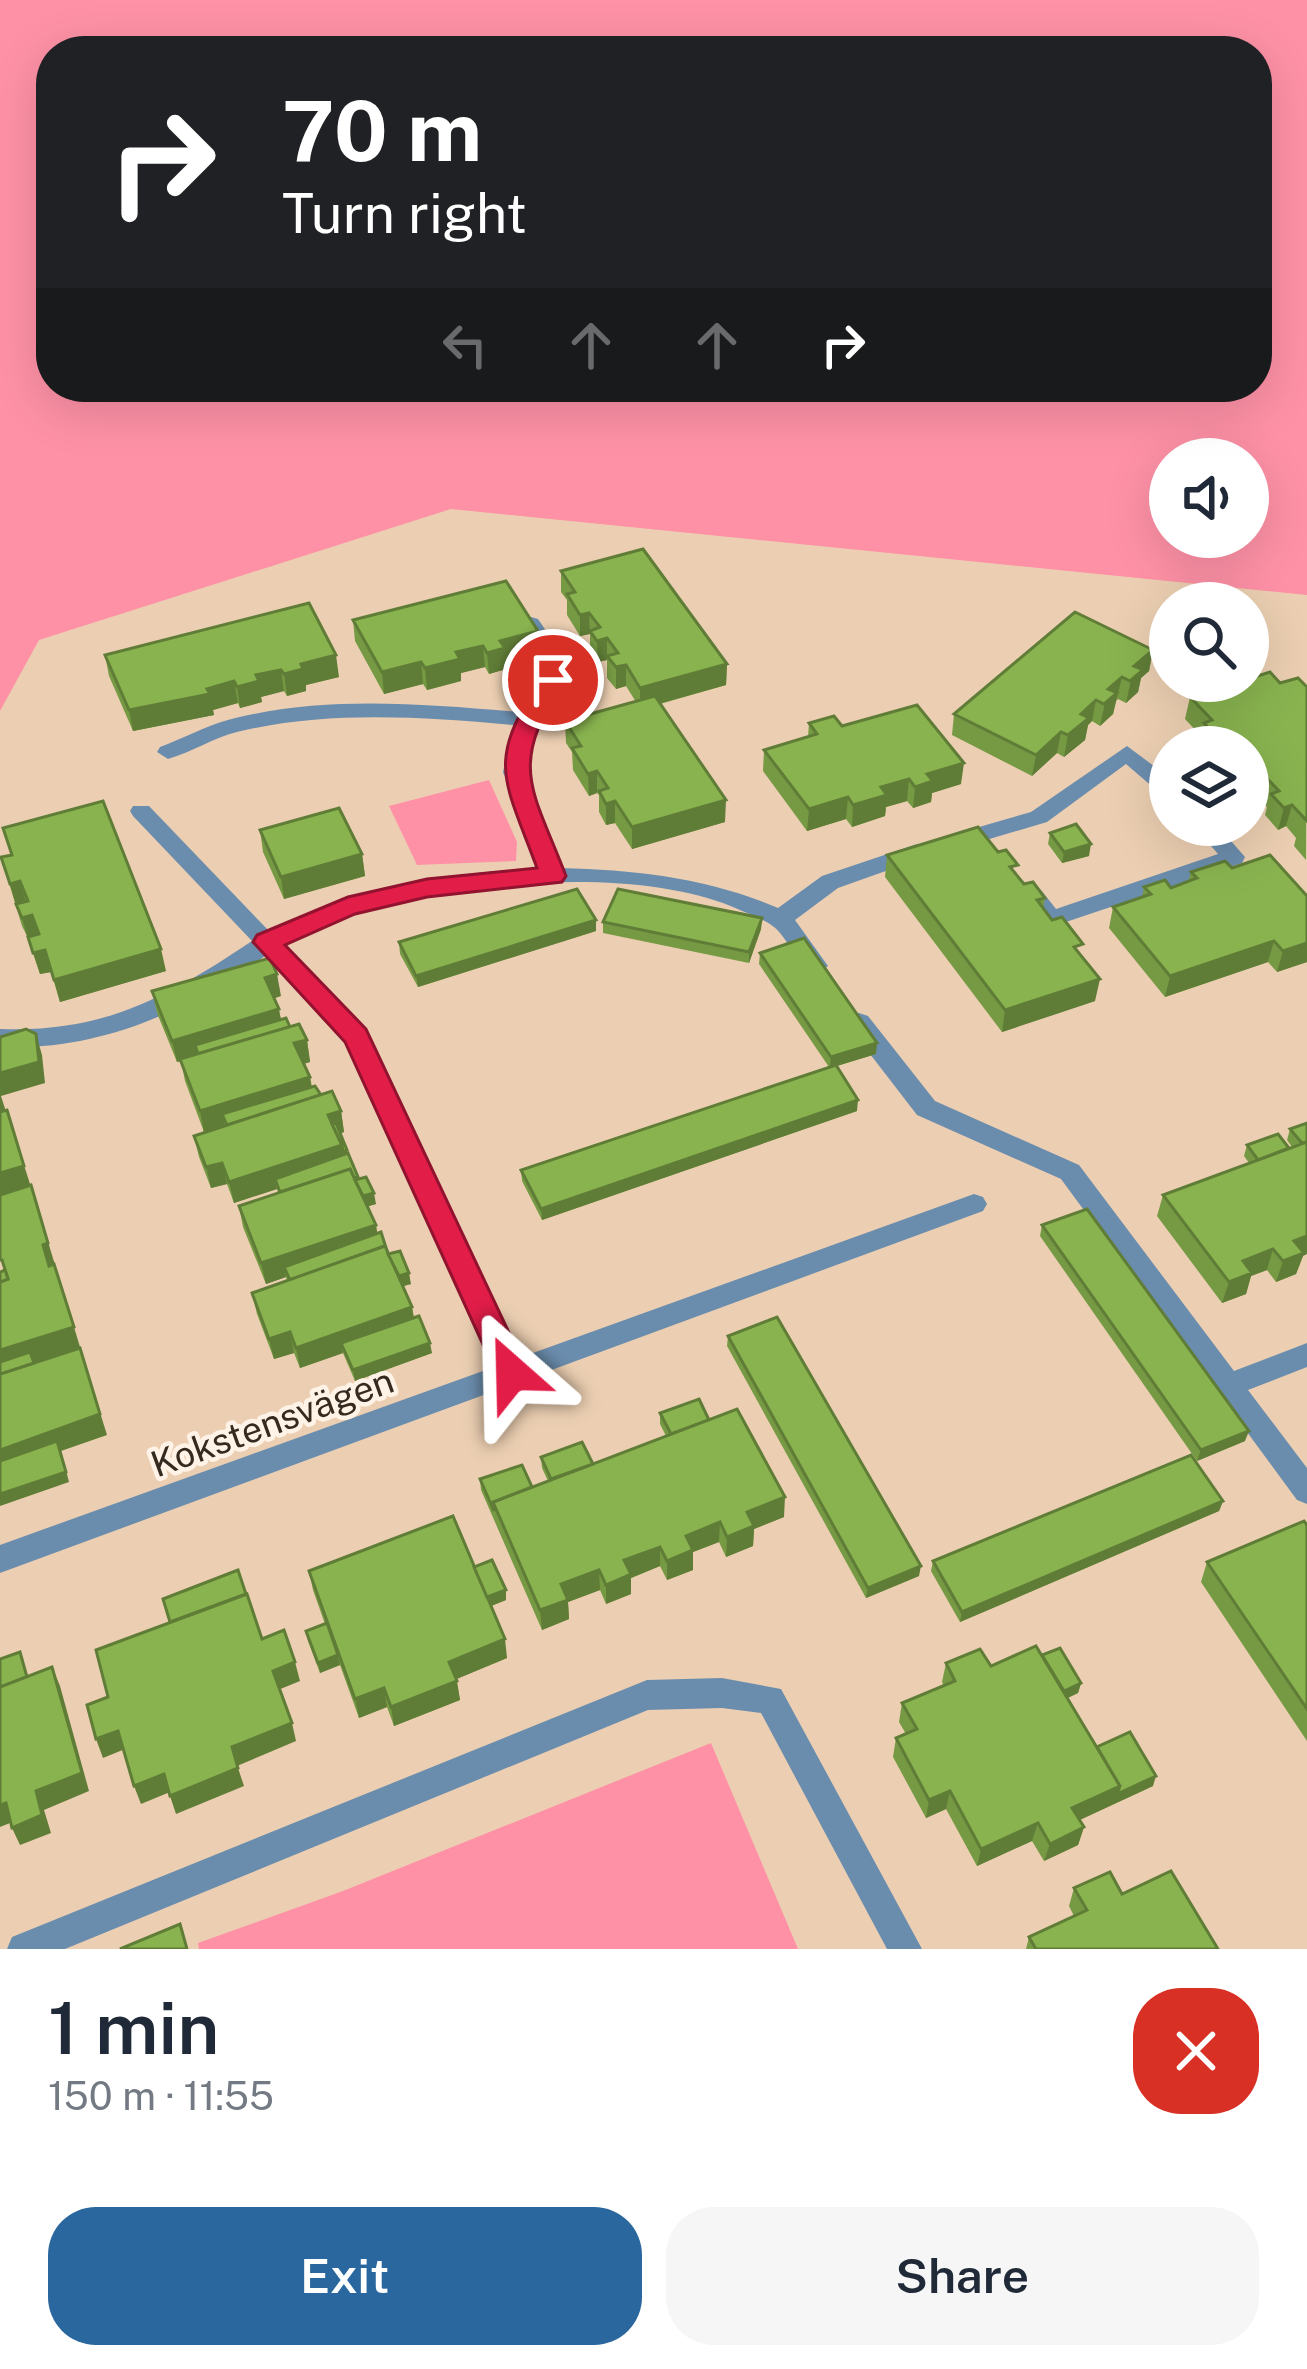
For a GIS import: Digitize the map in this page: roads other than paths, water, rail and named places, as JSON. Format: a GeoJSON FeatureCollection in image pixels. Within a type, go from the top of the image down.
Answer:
{"type":"FeatureCollection","features":[{"type":"Feature","properties":{"kind":"street"},"geometry":{"type":"LineString","coordinates":[[531,623],[553,656],[553,680],[526,719],[514,772],[553,876]]}},
{"type":"Feature","properties":{"kind":"street"},"geometry":{"type":"LineString","coordinates":[[168,752],[235,725],[296,716],[368,712],[526,719]]}},
{"type":"Feature","properties":{"kind":"street"},"geometry":{"type":"LineString","coordinates":[[780,919],[830,882],[989,842],[1039,817],[1127,753],[1149,772]]}},
{"type":"Feature","properties":{"kind":"street"},"geometry":{"type":"LineString","coordinates":[[140,811],[356,1036],[512,1373]]}},
{"type":"Feature","properties":{"kind":"street"},"geometry":{"type":"LineString","coordinates":[[1024,884],[1051,919],[1234,857],[1224,846]]}},
{"type":"Feature","properties":{"kind":"street"},"geometry":{"type":"LineString","coordinates":[[0,1038],[30,1041],[111,1024],[211,982],[266,942],[348,907],[427,888],[553,876],[636,878],[736,899],[780,919],[926,1108],[1070,1172],[1307,1491]]}},
{"type":"Feature","properties":{"kind":"street","name":"Kokstensvägen"},"geometry":{"type":"LineString","coordinates":[[0,1559],[974,1204]]}},
{"type":"Feature","properties":{"kind":"street"},"geometry":{"type":"LineString","coordinates":[[1228,1384],[1307,1355]]}},
{"type":"Feature","properties":{"kind":"street"},"geometry":{"type":"LineString","coordinates":[[24,1949],[647,1695],[722,1693],[770,1699],[904,1949]]}}]}
